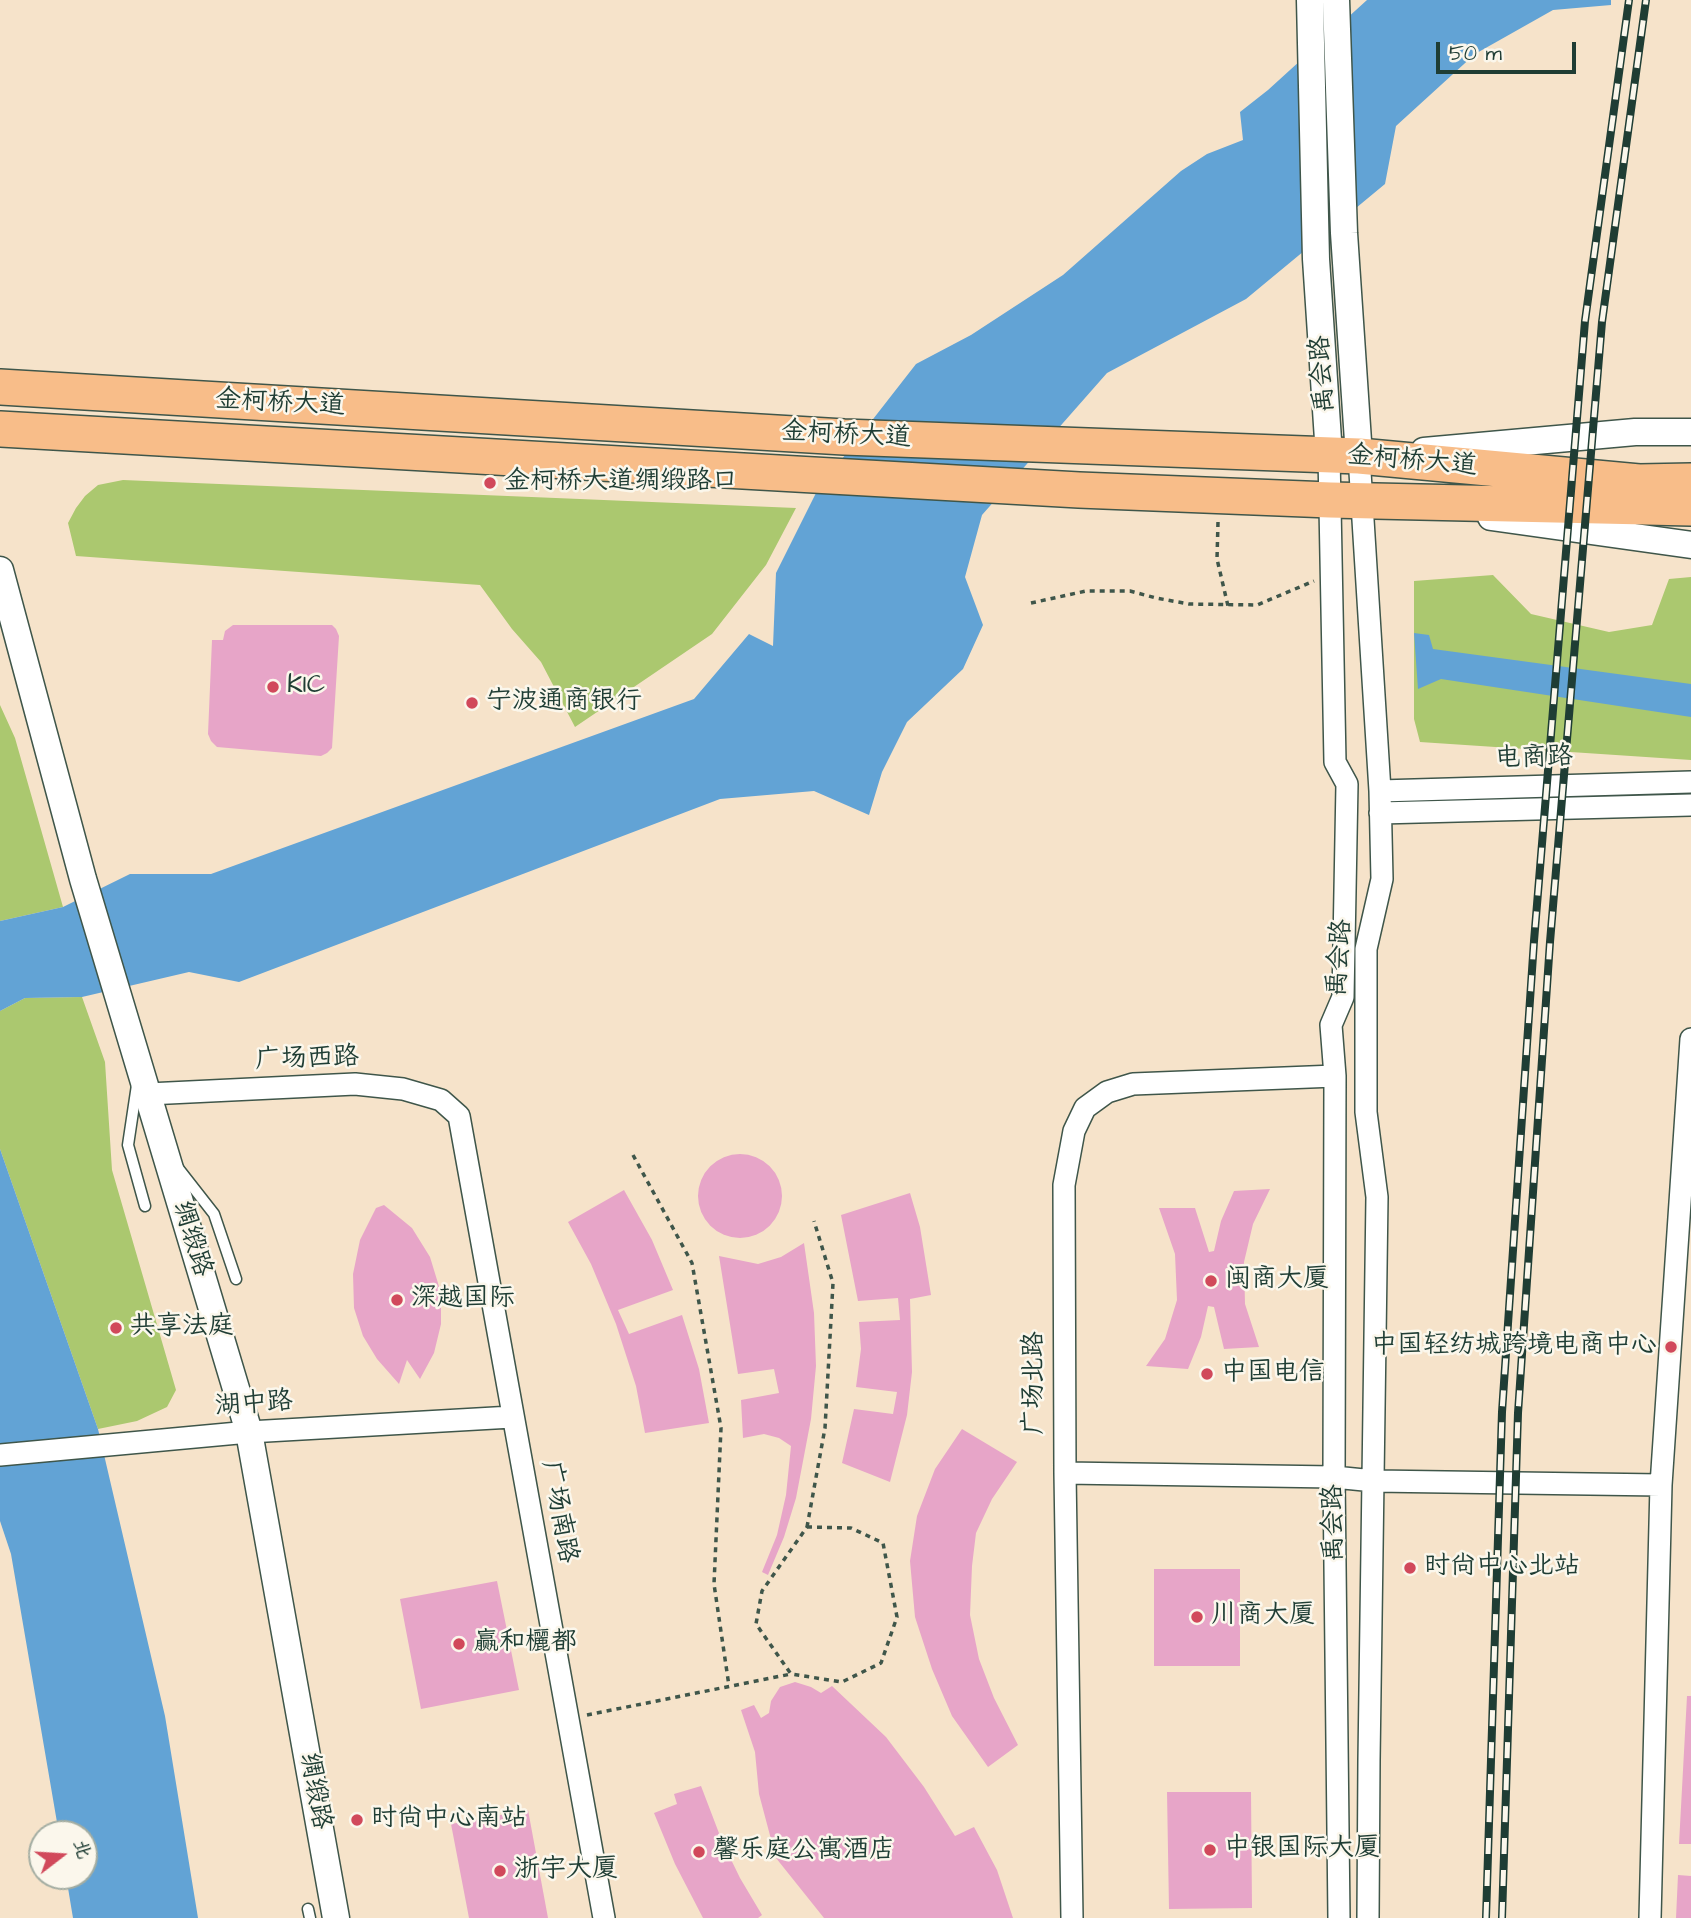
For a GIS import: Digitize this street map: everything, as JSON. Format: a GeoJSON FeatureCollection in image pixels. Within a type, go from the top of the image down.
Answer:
{"type":"FeatureCollection","features":[{"type":"Feature","properties":{"kind":"main road","name":"金柯桥大道"},"geometry":{"type":"LineString","coordinates":[[0,387],[844,437],[1344,456],[1639,482],[1691,481]]}},
{"type":"Feature","properties":{"kind":"main road","name":"金柯桥大道"},"geometry":{"type":"LineString","coordinates":[[0,429],[1079,490],[1346,500],[1691,508]]}},
{"type":"Feature","properties":{"kind":"street","name":"禹会路"},"geometry":{"type":"LineString","coordinates":[[1336,4],[1344,233],[1346,500],[1380,791],[1382,879],[1366,949],[1366,1112],[1377,1197],[1368,1918]]}},
{"type":"Feature","properties":{"kind":"street","name":"禹会路"},"geometry":{"type":"LineString","coordinates":[[1310,12],[1316,259],[1344,456],[1346,500],[1331,572],[1335,762],[1347,784],[1343,997],[1331,1025],[1335,1076],[1334,1477],[1339,1918]]}},
{"type":"Feature","properties":{"kind":"street"},"geometry":{"type":"LineString","coordinates":[[1344,456],[1635,432],[1691,432]]}},
{"type":"Feature","properties":{"kind":"street"},"geometry":{"type":"LineString","coordinates":[[1346,500],[1691,545]]}},
{"type":"Feature","properties":{"kind":"street","name":"绸缎路"},"geometry":{"type":"LineString","coordinates":[[0,570],[83,879],[249,1432],[336,1918]]}},
{"type":"Feature","properties":{"kind":"street","name":"电商路"},"geometry":{"type":"LineString","coordinates":[[1380,791],[1691,782]]}},
{"type":"Feature","properties":{"kind":"street","name":"电商路"},"geometry":{"type":"LineString","coordinates":[[1380,813],[1691,805]]}},
{"type":"Feature","properties":{"kind":"street"},"geometry":{"type":"LineString","coordinates":[[1650,1918],[1661,1485],[1691,1040]]}},
{"type":"Feature","properties":{"kind":"street","name":"广场北路"},"geometry":{"type":"LineString","coordinates":[[1072,1918],[1065,1473],[1064,1185],[1074,1131],[1085,1108],[1107,1092],[1133,1084],[1335,1076]]}},
{"type":"Feature","properties":{"kind":"street","name":"广场西路"},"geometry":{"type":"LineString","coordinates":[[148,1094],[355,1084],[403,1089],[441,1100],[459,1116]]}},
{"type":"Feature","properties":{"kind":"street","name":"广场南路"},"geometry":{"type":"LineString","coordinates":[[459,1116],[604,1918]]}},
{"type":"Feature","properties":{"kind":"street","name":"湖中路"},"geometry":{"type":"LineString","coordinates":[[0,1455],[249,1432],[512,1418]]}},
{"type":"Feature","properties":{"kind":"street"},"geometry":{"type":"LineString","coordinates":[[1065,1473],[1661,1485]]}},
{"type":"Feature","properties":{"kind":"lane"},"geometry":{"type":"LineString","coordinates":[[139,1065],[128,1145],[145,1206]]}},
{"type":"Feature","properties":{"kind":"lane"},"geometry":{"type":"LineString","coordinates":[[165,1152],[214,1214],[236,1279]]}},
{"type":"Feature","properties":{"kind":"path"},"geometry":{"type":"LineString","coordinates":[[1219,495],[1217,559],[1228,606]]}},
{"type":"Feature","properties":{"kind":"path"},"geometry":{"type":"LineString","coordinates":[[1031,603],[1086,591],[1130,591],[1189,604],[1257,605],[1294,591],[1331,572]]}},
{"type":"Feature","properties":{"kind":"path"},"geometry":{"type":"LineString","coordinates":[[633,1155],[692,1263],[721,1428],[714,1584],[729,1686]]}},
{"type":"Feature","properties":{"kind":"path"},"geometry":{"type":"LineString","coordinates":[[791,1674],[756,1624],[762,1591],[807,1527],[825,1428],[833,1283],[814,1221]]}},
{"type":"Feature","properties":{"kind":"path"},"geometry":{"type":"LineString","coordinates":[[568,1719],[791,1674],[842,1682],[881,1663],[897,1617],[883,1543],[851,1528],[807,1527]]}},
{"type":"Feature","properties":{"kind":"green space"},"geometry":{"type":"Polygon","coordinates":[[[123,480],[796,508],[766,565],[712,634],[575,727],[541,662],[512,629],[480,585],[76,556],[68,523],[76,508],[98,485],[123,480]]]}},
{"type":"Feature","properties":{"kind":"green space"},"geometry":{"type":"Polygon","coordinates":[[[1493,575],[1531,614],[1609,632],[1652,625],[1669,579],[1691,577],[1691,760],[1420,742],[1414,719],[1414,581],[1493,575]]]}},
{"type":"Feature","properties":{"kind":"green space"},"geometry":{"type":"Polygon","coordinates":[[[0,705],[15,738],[63,907],[0,921],[0,705]]]}},
{"type":"Feature","properties":{"kind":"green space"},"geometry":{"type":"Polygon","coordinates":[[[82,997],[105,1062],[112,1170],[176,1390],[167,1407],[137,1421],[98,1429],[0,1149],[0,1011],[25,998],[82,997]]]}},
{"type":"Feature","properties":{"kind":"water"},"geometry":{"type":"Polygon","coordinates":[[[1367,0],[1611,0],[1611,5],[1553,10],[1475,54],[1396,126],[1385,184],[1246,299],[1107,373],[982,515],[965,577],[983,625],[963,669],[907,722],[882,772],[869,815],[814,791],[720,799],[239,982],[189,972],[82,997],[25,998],[0,1011],[0,921],[63,907],[130,874],[211,874],[694,699],[749,634],[773,646],[776,573],[817,491],[916,364],[971,335],[1063,275],[1181,171],[1207,154],[1243,140],[1240,112],[1367,0]]]}},
{"type":"Feature","properties":{"kind":"water"},"geometry":{"type":"Polygon","coordinates":[[[1414,633],[1429,635],[1433,649],[1691,684],[1691,717],[1441,679],[1418,689],[1414,633]]]}},
{"type":"Feature","properties":{"kind":"water"},"geometry":{"type":"Polygon","coordinates":[[[0,1149],[98,1429],[165,1716],[198,1918],[73,1918],[68,1890],[98,1890],[98,1820],[57,1820],[11,1554],[0,1521],[0,1149]]]}},
{"type":"Feature","properties":{"kind":"building","name":"KIC"},"geometry":{"type":"Polygon","coordinates":[[[233,625],[332,625],[336,629],[339,636],[332,748],[327,753],[321,756],[217,747],[211,741],[208,734],[212,640],[223,640],[225,631],[233,625]]]}},
{"type":"Feature","properties":{"kind":"building"},"geometry":{"type":"Polygon","coordinates":[[[740,1154],[756,1157],[770,1166],[779,1180],[782,1196],[779,1212],[770,1226],[756,1235],[740,1238],[724,1235],[710,1226],[701,1212],[698,1196],[701,1180],[710,1166],[724,1157],[740,1154]]]}},
{"type":"Feature","properties":{"kind":"building","name":"闽商大厦"},"geometry":{"type":"Polygon","coordinates":[[[1270,1189],[1253,1224],[1244,1262],[1245,1304],[1259,1347],[1224,1349],[1214,1307],[1208,1306],[1201,1337],[1188,1369],[1146,1366],[1165,1339],[1177,1300],[1175,1254],[1159,1208],[1195,1208],[1209,1252],[1214,1251],[1221,1221],[1234,1191],[1270,1189]]]}},
{"type":"Feature","properties":{"kind":"building"},"geometry":{"type":"Polygon","coordinates":[[[624,1190],[652,1240],[673,1290],[618,1310],[629,1334],[682,1315],[699,1369],[709,1423],[645,1433],[636,1386],[616,1324],[591,1264],[568,1222],[624,1190]]]}},
{"type":"Feature","properties":{"kind":"building"},"geometry":{"type":"Polygon","coordinates":[[[910,1193],[920,1227],[931,1295],[910,1299],[912,1372],[907,1415],[890,1482],[842,1463],[854,1409],[893,1414],[897,1392],[856,1387],[861,1349],[859,1322],[900,1320],[898,1298],[858,1301],[841,1215],[910,1193]]]}},
{"type":"Feature","properties":{"kind":"building","name":"深越国际"},"geometry":{"type":"Polygon","coordinates":[[[384,1205],[412,1228],[430,1257],[441,1293],[441,1324],[434,1353],[420,1379],[407,1360],[399,1384],[377,1359],[363,1336],[354,1308],[353,1274],[360,1240],[376,1208],[384,1205]]]}},
{"type":"Feature","properties":{"kind":"building"},"geometry":{"type":"Polygon","coordinates":[[[804,1243],[814,1313],[816,1366],[811,1419],[796,1498],[768,1575],[762,1572],[777,1535],[786,1495],[791,1446],[779,1438],[764,1434],[743,1438],[741,1400],[779,1393],[774,1369],[738,1374],[719,1256],[758,1264],[781,1257],[804,1243]]]}},
{"type":"Feature","properties":{"kind":"building"},"geometry":{"type":"Polygon","coordinates":[[[962,1429],[1017,1462],[992,1499],[976,1533],[972,1566],[970,1615],[979,1659],[994,1698],[1018,1745],[988,1767],[952,1716],[932,1669],[915,1617],[910,1561],[917,1516],[935,1469],[962,1429]]]}},
{"type":"Feature","properties":{"kind":"building","name":"川商大厦"},"geometry":{"type":"Polygon","coordinates":[[[1154,1569],[1240,1569],[1240,1666],[1154,1666],[1154,1569]]]}},
{"type":"Feature","properties":{"kind":"building","name":"赢和欐都"},"geometry":{"type":"Polygon","coordinates":[[[497,1581],[519,1690],[421,1709],[400,1599],[497,1581]]]}},
{"type":"Feature","properties":{"kind":"building"},"geometry":{"type":"Polygon","coordinates":[[[795,1682],[821,1693],[832,1686],[886,1737],[924,1787],[955,1836],[974,1827],[997,1870],[1013,1918],[824,1918],[776,1858],[759,1794],[755,1752],[741,1710],[754,1705],[761,1718],[769,1713],[771,1701],[780,1687],[795,1682]]]}},
{"type":"Feature","properties":{"kind":"building"},"geometry":{"type":"Polygon","coordinates":[[[1687,1696],[1691,1696],[1691,1844],[1679,1844],[1687,1696]]]}},
{"type":"Feature","properties":{"kind":"building","name":"馨乐庭公寓酒店"},"geometry":{"type":"Polygon","coordinates":[[[701,1786],[722,1841],[762,1915],[758,1918],[703,1918],[675,1864],[654,1813],[677,1804],[674,1794],[701,1786]]]}},
{"type":"Feature","properties":{"kind":"building","name":"中银国际大厦"},"geometry":{"type":"Polygon","coordinates":[[[1167,1792],[1251,1792],[1252,1908],[1169,1909],[1167,1792]]]}},
{"type":"Feature","properties":{"kind":"building","name":"浙宇大厦"},"geometry":{"type":"Polygon","coordinates":[[[528,1810],[548,1918],[469,1918],[451,1824],[528,1810]]]}},
{"type":"Feature","properties":{"kind":"building"},"geometry":{"type":"Polygon","coordinates":[[[1678,1875],[1691,1876],[1691,1918],[1676,1918],[1678,1875]]]}},
{"type":"Feature","properties":{"kind":"railway"},"geometry":{"type":"LineString","coordinates":[[1486,1918],[1502,1412],[1534,941],[1585,321],[1629,0]]}},
{"type":"Feature","properties":{"kind":"railway"},"geometry":{"type":"LineString","coordinates":[[1502,1918],[1518,1413],[1550,942],[1602,322],[1646,0]]}},
{"type":"Feature","properties":{"kind":"place","name":"金柯桥大道绸缎路口"},"geometry":{"type":"Point","coordinates":[490,483]}},
{"type":"Feature","properties":{"kind":"place","name":"KIC"},"geometry":{"type":"Point","coordinates":[273,687]}},
{"type":"Feature","properties":{"kind":"place","name":"宁波通商银行"},"geometry":{"type":"Point","coordinates":[472,703]}},
{"type":"Feature","properties":{"kind":"place","name":"闽商大厦"},"geometry":{"type":"Point","coordinates":[1211,1281]}},
{"type":"Feature","properties":{"kind":"place","name":"深越国际"},"geometry":{"type":"Point","coordinates":[397,1300]}},
{"type":"Feature","properties":{"kind":"place","name":"共享法庭"},"geometry":{"type":"Point","coordinates":[116,1328]}},
{"type":"Feature","properties":{"kind":"place","name":"中国轻纺城跨境电商中心"},"geometry":{"type":"Point","coordinates":[1671,1347]}},
{"type":"Feature","properties":{"kind":"place","name":"中国电信"},"geometry":{"type":"Point","coordinates":[1207,1374]}},
{"type":"Feature","properties":{"kind":"place","name":"时尚中心北站"},"geometry":{"type":"Point","coordinates":[1410,1568]}},
{"type":"Feature","properties":{"kind":"place","name":"川商大厦"},"geometry":{"type":"Point","coordinates":[1197,1617]}},
{"type":"Feature","properties":{"kind":"place","name":"赢和欐都"},"geometry":{"type":"Point","coordinates":[459,1644]}},
{"type":"Feature","properties":{"kind":"place","name":"时尚中心南站"},"geometry":{"type":"Point","coordinates":[357,1820]}},
{"type":"Feature","properties":{"kind":"place","name":"中银国际大厦"},"geometry":{"type":"Point","coordinates":[1210,1850]}},
{"type":"Feature","properties":{"kind":"place","name":"馨乐庭公寓酒店"},"geometry":{"type":"Point","coordinates":[699,1852]}},
{"type":"Feature","properties":{"kind":"place","name":"浙宇大厦"},"geometry":{"type":"Point","coordinates":[500,1871]}}]}
